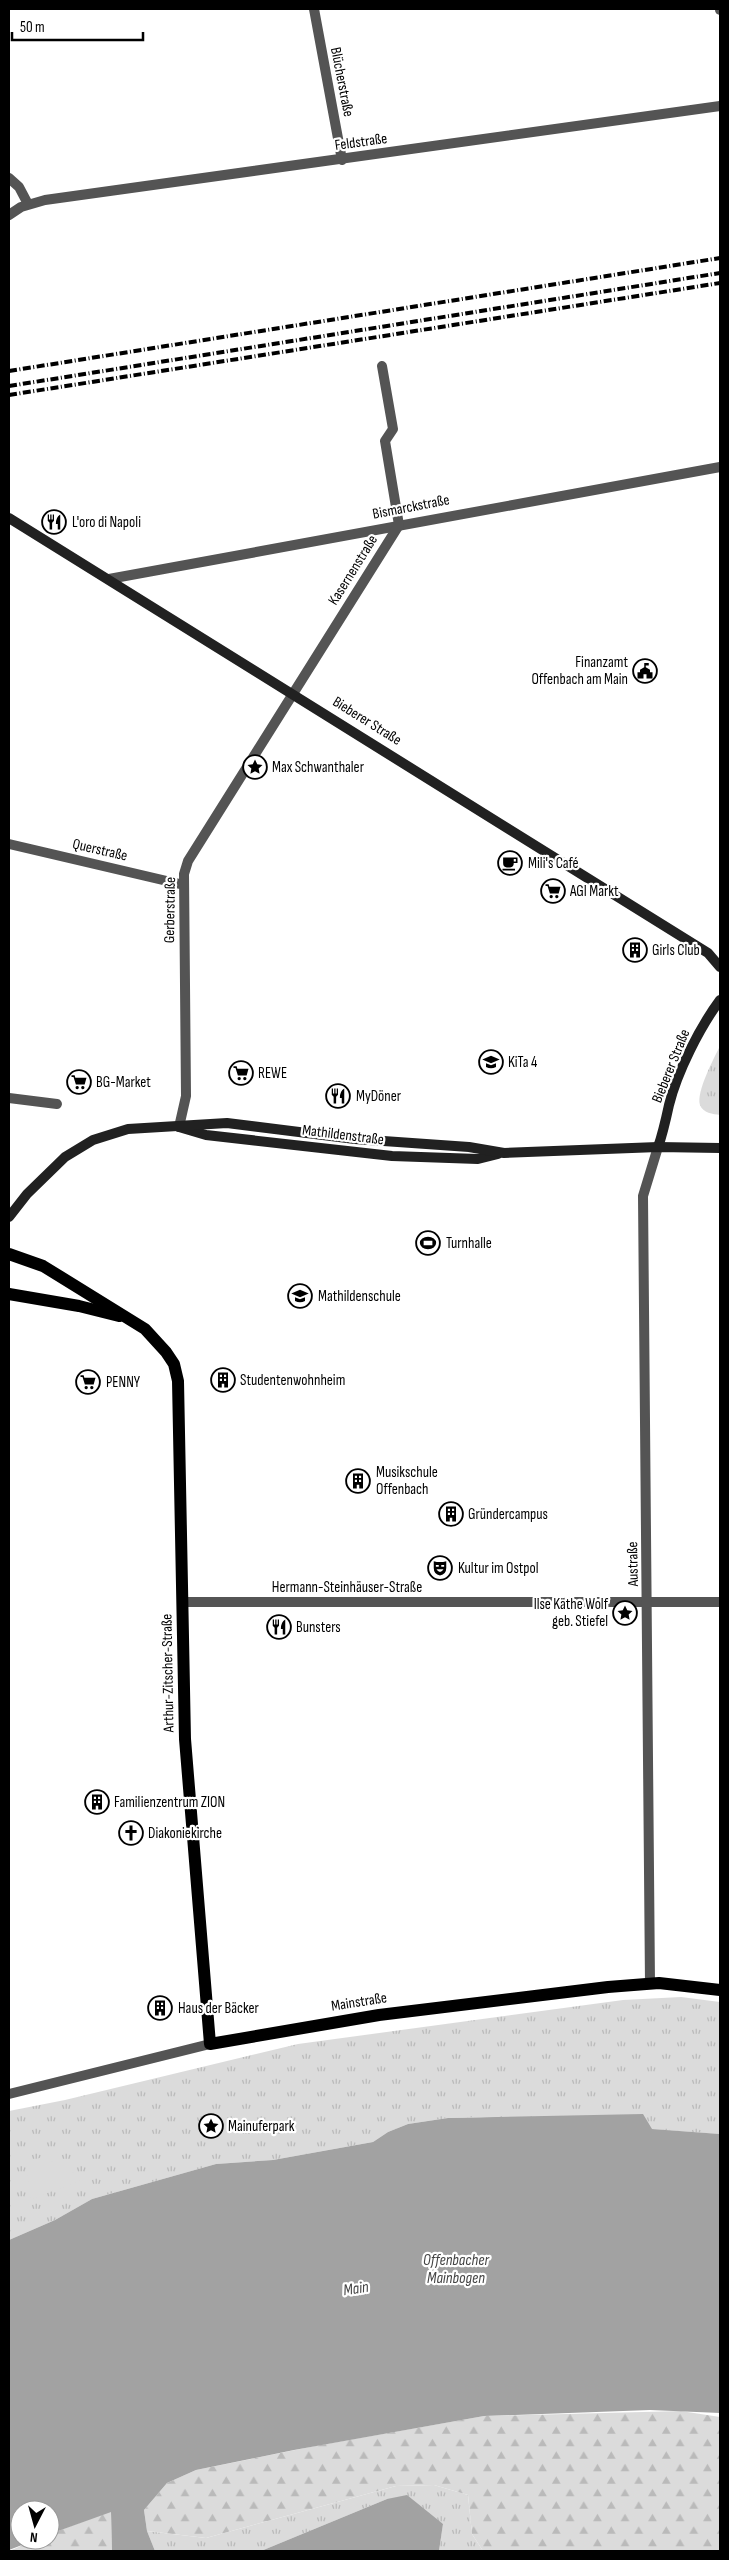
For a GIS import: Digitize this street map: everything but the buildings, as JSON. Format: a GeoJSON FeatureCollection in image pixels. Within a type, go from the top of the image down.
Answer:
{"type":"FeatureCollection","features":[{"type":"Feature","properties":{"kind":"main road","name":"Bieberer Straße"},"geometry":{"type":"LineString","coordinates":[[9,518],[292,692],[708,953],[720,967]]}},
{"type":"Feature","properties":{"kind":"main road","name":"Bieberer Straße"},"geometry":{"type":"LineString","coordinates":[[658,1147],[669,1104],[684,1067],[707,1019],[720,1000]]}},
{"type":"Feature","properties":{"kind":"main road","name":"Mathildenstraße"},"geometry":{"type":"LineString","coordinates":[[9,1217],[59,1163],[93,1140],[128,1129],[227,1123],[356,1139],[469,1147],[504,1153]]}},
{"type":"Feature","properties":{"kind":"main road","name":"Mathildenstraße"},"geometry":{"type":"LineString","coordinates":[[179,1127],[206,1135],[392,1156],[478,1159],[504,1153],[658,1147],[720,1148]]}},
{"type":"Feature","properties":{"kind":"main road","name":"Arthur-Zitscher-Straße"},"geometry":{"type":"LineString","coordinates":[[9,1254],[42,1266],[131,1320],[158,1340],[174,1364],[178,1381],[185,1739],[210,2044]]}},
{"type":"Feature","properties":{"kind":"main road","name":"Arthur-Zitscher-Straße"},"geometry":{"type":"LineString","coordinates":[[9,1294],[79,1306],[131,1320]]}},
{"type":"Feature","properties":{"kind":"main road","name":"Mainstraße"},"geometry":{"type":"LineString","coordinates":[[210,2044],[379,2015],[650,1983],[720,1990]]}},
{"type":"Feature","properties":{"kind":"street","name":"Blücherstraße"},"geometry":{"type":"LineString","coordinates":[[314,9],[342,160]]}},
{"type":"Feature","properties":{"kind":"street","name":"Feldstraße"},"geometry":{"type":"LineString","coordinates":[[9,215],[28,204],[720,106]]}},
{"type":"Feature","properties":{"kind":"street"},"geometry":{"type":"LineString","coordinates":[[9,178],[19,187],[28,204]]}},
{"type":"Feature","properties":{"kind":"street"},"geometry":{"type":"LineString","coordinates":[[382,366],[394,429],[385,441],[399,525]]}},
{"type":"Feature","properties":{"kind":"street","name":"Bismarckstraße"},"geometry":{"type":"LineString","coordinates":[[108,579],[720,467]]}},
{"type":"Feature","properties":{"kind":"street","name":"Kasernenstraße"},"geometry":{"type":"LineString","coordinates":[[292,692],[399,525]]}},
{"type":"Feature","properties":{"kind":"street","name":"Gerberstraße"},"geometry":{"type":"LineString","coordinates":[[179,1127],[186,1096],[184,885],[188,861],[292,692]]}},
{"type":"Feature","properties":{"kind":"street","name":"Querstraße"},"geometry":{"type":"LineString","coordinates":[[9,844],[184,885]]}},
{"type":"Feature","properties":{"kind":"street","name":"Bieberer Straße"},"geometry":{"type":"LineString","coordinates":[[708,953],[720,960]]}},
{"type":"Feature","properties":{"kind":"street"},"geometry":{"type":"LineString","coordinates":[[9,1098],[57,1104]]}},
{"type":"Feature","properties":{"kind":"street","name":"Austraße"},"geometry":{"type":"LineString","coordinates":[[650,1983],[644,1196],[658,1147]]}},
{"type":"Feature","properties":{"kind":"street","name":"Hermann-Steinhäuser-Straße"},"geometry":{"type":"LineString","coordinates":[[183,1602],[720,1602]]}},
{"type":"Feature","properties":{"kind":"street","name":"Mainstraße"},"geometry":{"type":"LineString","coordinates":[[9,2094],[210,2044]]}},
{"type":"Feature","properties":{"kind":"green space"},"geometry":{"type":"Polygon","coordinates":[[[720,1046],[720,1115],[703,1110],[699,1099],[706,1075],[720,1046]]]}},
{"type":"Feature","properties":{"kind":"green space","name":"Mainuferpark"},"geometry":{"type":"Polygon","coordinates":[[[681,1997],[720,2002],[720,2134],[481,2117],[448,2118],[408,2124],[388,2132],[373,2142],[273,2160],[216,2164],[92,2199],[55,2220],[9,2240],[9,2111],[65,2100],[298,2044],[623,2000],[681,1997]]]}},
{"type":"Feature","properties":{"kind":"green space"},"geometry":{"type":"Polygon","coordinates":[[[43,2157],[85,2179],[31,2199],[26,2162],[43,2157]]]}},
{"type":"Feature","properties":{"kind":"green space"},"geometry":{"type":"Polygon","coordinates":[[[681,2411],[720,2417],[720,2551],[483,2551],[472,2534],[468,2495],[434,2485],[396,2486],[206,2538],[147,2531],[144,2510],[167,2483],[196,2470],[315,2446],[484,2416],[681,2411]]]}},
{"type":"Feature","properties":{"kind":"green space"},"geometry":{"type":"Polygon","coordinates":[[[434,2485],[468,2495],[472,2534],[483,2551],[439,2551],[443,2524],[387,2499],[261,2551],[155,2551],[147,2531],[206,2538],[396,2486],[434,2485]]]}},
{"type":"Feature","properties":{"kind":"green space"},"geometry":{"type":"Polygon","coordinates":[[[111,2511],[112,2551],[9,2551],[60,2550],[60,2530],[111,2511]]]}},
{"type":"Feature","properties":{"kind":"water","name":"Offenbacher Mainbogen"},"geometry":{"type":"Polygon","coordinates":[[[643,2114],[652,2129],[720,2134],[720,2413],[650,2410],[484,2416],[294,2450],[196,2470],[167,2483],[144,2510],[147,2531],[155,2551],[112,2551],[111,2512],[60,2530],[60,2500],[10,2500],[9,2550],[9,2240],[55,2220],[92,2199],[216,2164],[273,2160],[373,2142],[388,2132],[408,2124],[448,2118],[643,2114]]]}},
{"type":"Feature","properties":{"kind":"water"},"geometry":{"type":"Polygon","coordinates":[[[407,2495],[443,2524],[439,2551],[261,2551],[387,2499],[407,2495]]]}},
{"type":"Feature","properties":{"kind":"railway"},"geometry":{"type":"LineString","coordinates":[[9,371],[720,258]]}},
{"type":"Feature","properties":{"kind":"railway"},"geometry":{"type":"LineString","coordinates":[[9,386],[720,273]]}},
{"type":"Feature","properties":{"kind":"railway"},"geometry":{"type":"LineString","coordinates":[[9,395],[720,283]]}},
{"type":"Feature","properties":{"kind":"place","name":"L'oro di Napoli"},"geometry":{"type":"Point","coordinates":[54,522]}},
{"type":"Feature","properties":{"kind":"place","name":"Finanzamt Offenbach am Main"},"geometry":{"type":"Point","coordinates":[645,671]}},
{"type":"Feature","properties":{"kind":"place","name":"Max Schwanthaler"},"geometry":{"type":"Point","coordinates":[255,767]}},
{"type":"Feature","properties":{"kind":"place","name":"Mili's Café"},"geometry":{"type":"Point","coordinates":[510,863]}},
{"type":"Feature","properties":{"kind":"place","name":"AGI Markt"},"geometry":{"type":"Point","coordinates":[553,891]}},
{"type":"Feature","properties":{"kind":"place","name":"Girls Club"},"geometry":{"type":"Point","coordinates":[635,950]}},
{"type":"Feature","properties":{"kind":"place","name":"KiTa 4"},"geometry":{"type":"Point","coordinates":[491,1062]}},
{"type":"Feature","properties":{"kind":"place","name":"REWE"},"geometry":{"type":"Point","coordinates":[241,1073]}},
{"type":"Feature","properties":{"kind":"place","name":"BG-Market"},"geometry":{"type":"Point","coordinates":[79,1082]}},
{"type":"Feature","properties":{"kind":"place","name":"MyDöner"},"geometry":{"type":"Point","coordinates":[338,1096]}},
{"type":"Feature","properties":{"kind":"place","name":"Turnhalle"},"geometry":{"type":"Point","coordinates":[428,1243]}},
{"type":"Feature","properties":{"kind":"place","name":"Mathildenschule"},"geometry":{"type":"Point","coordinates":[300,1296]}},
{"type":"Feature","properties":{"kind":"place","name":"Studentenwohnheim"},"geometry":{"type":"Point","coordinates":[223,1380]}},
{"type":"Feature","properties":{"kind":"place","name":"PENNY"},"geometry":{"type":"Point","coordinates":[88,1382]}},
{"type":"Feature","properties":{"kind":"place","name":"Musikschule Offenbach"},"geometry":{"type":"Point","coordinates":[358,1481]}},
{"type":"Feature","properties":{"kind":"place","name":"Gründercampus"},"geometry":{"type":"Point","coordinates":[451,1514]}},
{"type":"Feature","properties":{"kind":"place","name":"Kultur im Ostpol"},"geometry":{"type":"Point","coordinates":[440,1568]}},
{"type":"Feature","properties":{"kind":"place","name":"Ilse Käthe Wolf geb. Stiefel"},"geometry":{"type":"Point","coordinates":[625,1613]}},
{"type":"Feature","properties":{"kind":"place","name":"Bunsters"},"geometry":{"type":"Point","coordinates":[279,1627]}},
{"type":"Feature","properties":{"kind":"place","name":"Familienzentrum ZION"},"geometry":{"type":"Point","coordinates":[97,1802]}},
{"type":"Feature","properties":{"kind":"place","name":"Diakoniekirche"},"geometry":{"type":"Point","coordinates":[131,1833]}},
{"type":"Feature","properties":{"kind":"place","name":"Haus der Bäcker"},"geometry":{"type":"Point","coordinates":[160,2008]}},
{"type":"Feature","properties":{"kind":"place","name":"Mainuferpark"},"geometry":{"type":"Point","coordinates":[211,2126]}},
{"type":"Feature","properties":{"kind":"water label","name":"Main"},"geometry":{"type":"Point","coordinates":[356,2289]}}]}
